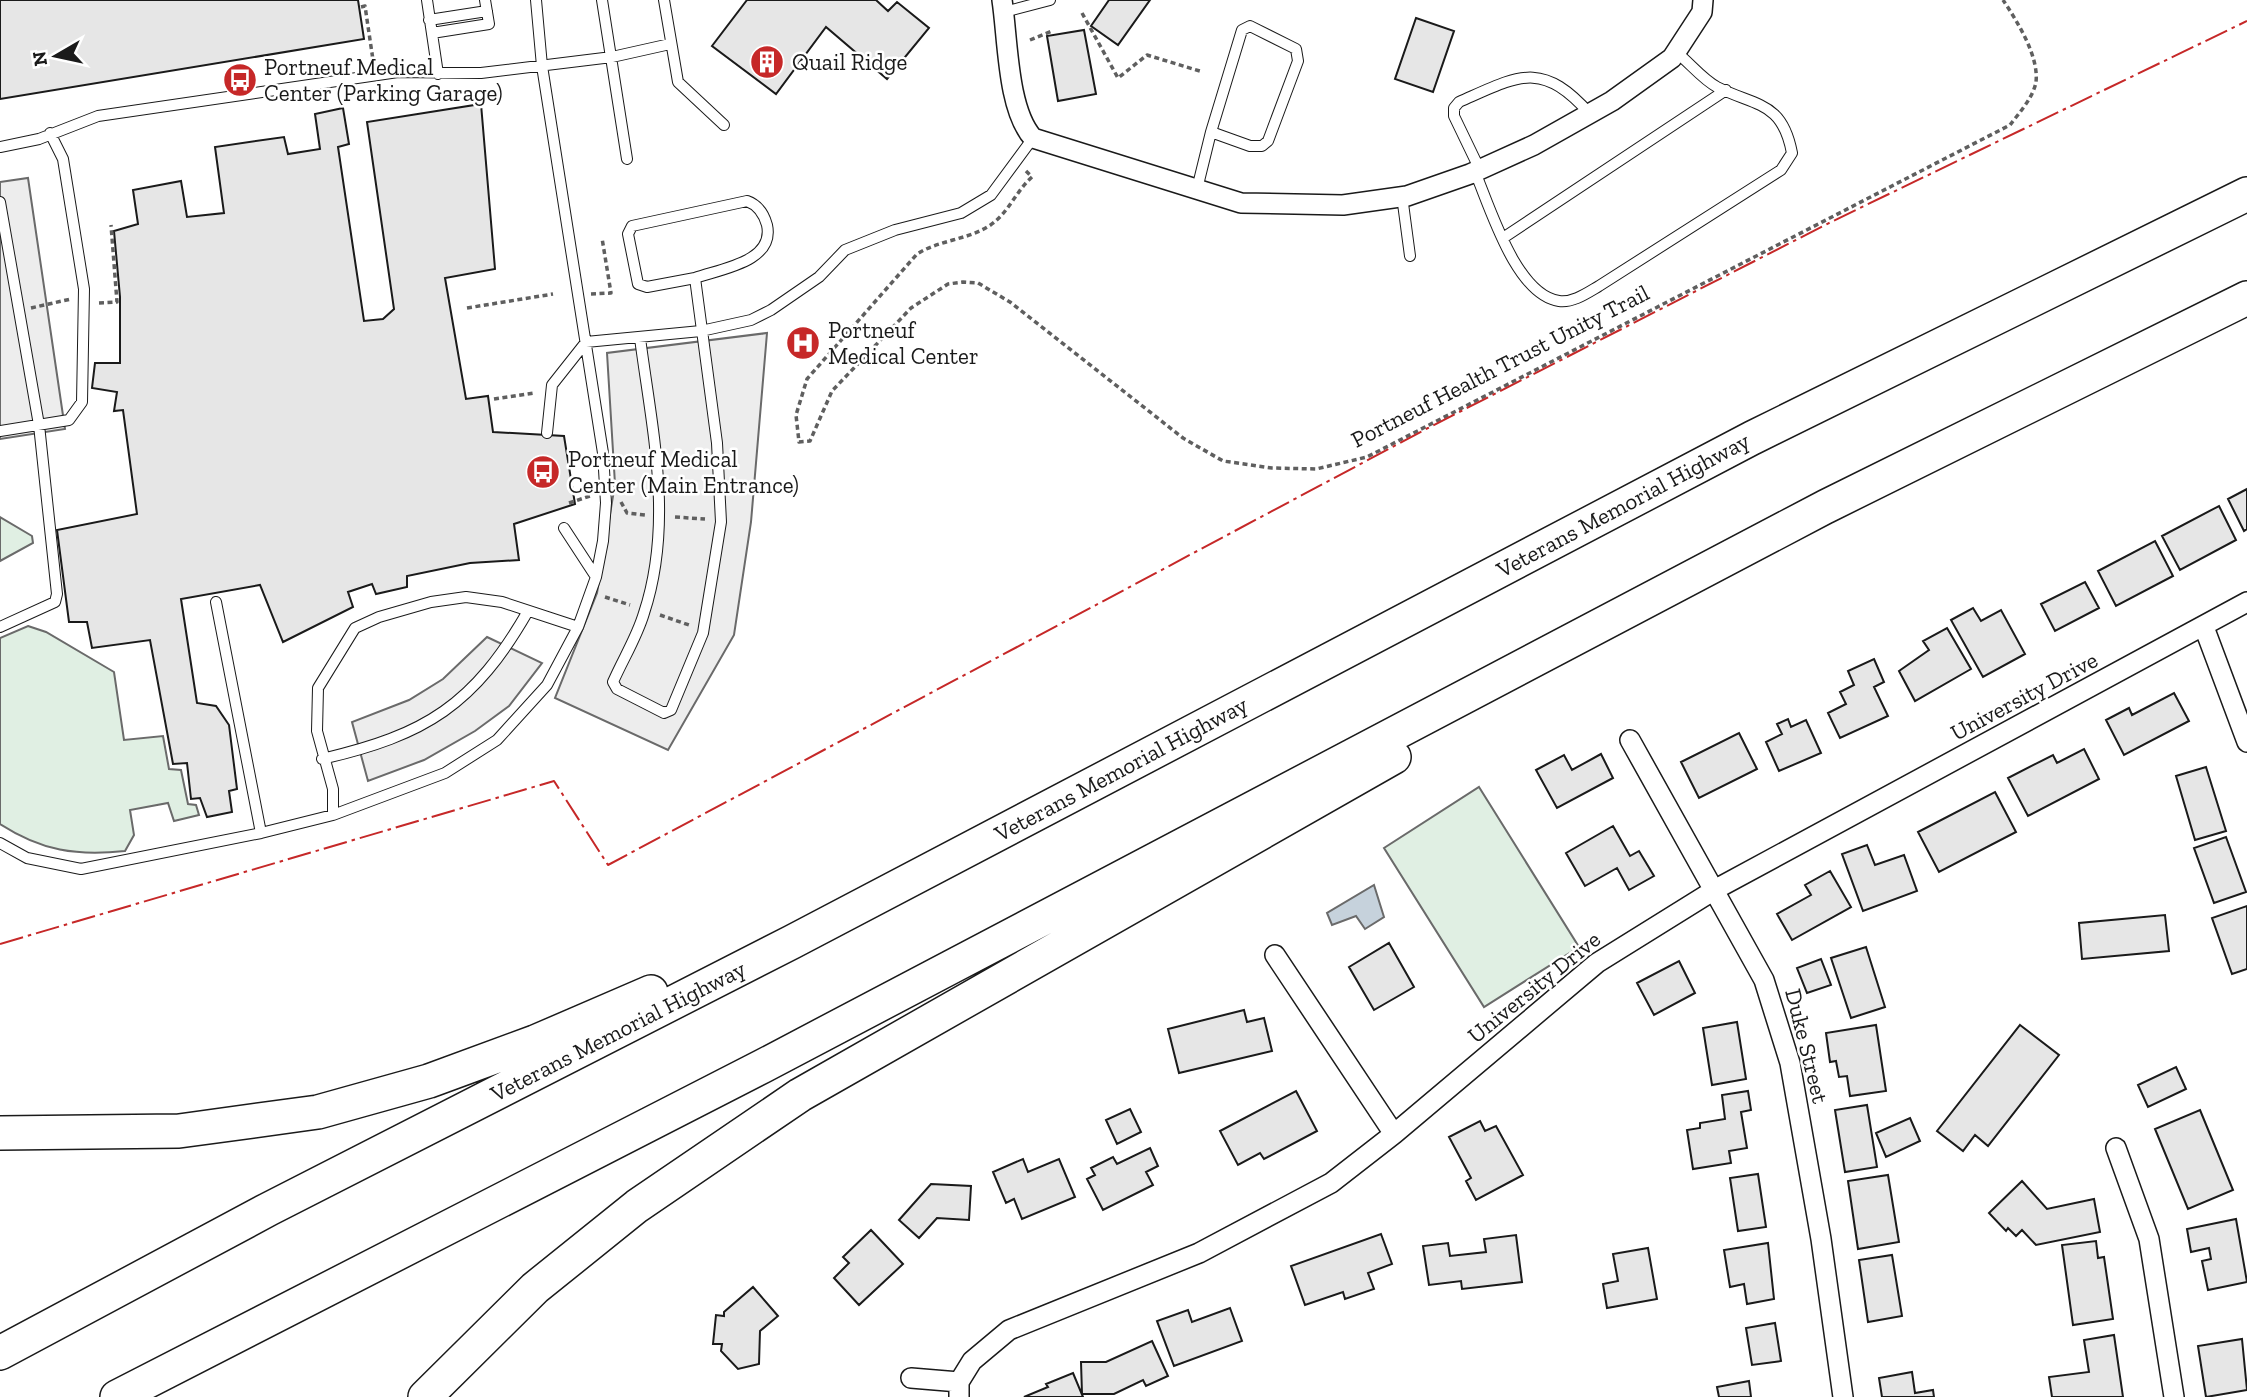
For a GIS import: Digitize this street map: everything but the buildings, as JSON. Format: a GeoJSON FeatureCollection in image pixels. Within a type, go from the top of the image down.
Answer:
{"type":"FeatureCollection","features":[{"type":"Feature","properties":{"kind":"highway","name":"Veterans Memorial Highway"},"geometry":{"type":"LineString","coordinates":[[0,1353],[281,1203],[792,942],[1752,438],[2247,194]]}},
{"type":"Feature","properties":{"kind":"highway"},"geometry":{"type":"LineString","coordinates":[[117,1397],[763,1066],[1487,682],[1825,507],[2247,298]]}},
{"type":"Feature","properties":{"kind":"highway"},"geometry":{"type":"LineString","coordinates":[[425,1397],[535,1288],[637,1206],[800,1095],[1453,723],[1487,682]]}},
{"type":"Feature","properties":{"kind":"highway"},"geometry":{"type":"LineString","coordinates":[[0,1133],[179,1131],[318,1112],[429,1081],[535,1042],[641,995],[792,942]]}},
{"type":"Feature","properties":{"kind":"street"},"geometry":{"type":"LineString","coordinates":[[1003,6],[1010,70],[1023,127],[1033,138],[1241,204],[1343,205],[1402,196],[1478,171],[1534,145],[1590,114],[1612,101],[1676,52],[1702,12],[1703,0]]}},
{"type":"Feature","properties":{"kind":"street","name":"University Drive"},"geometry":{"type":"LineString","coordinates":[[959,1390],[972,1361],[1009,1330],[1199,1253],[1331,1183],[1394,1134],[1597,963],[1716,889],[2247,602]]}},
{"type":"Feature","properties":{"kind":"street"},"geometry":{"type":"LineString","coordinates":[[2204,627],[2247,741]]}},
{"type":"Feature","properties":{"kind":"street","name":"Duke Street"},"geometry":{"type":"LineString","coordinates":[[1630,740],[1716,889],[1764,979],[1790,1063],[1821,1239],[1843,1397]]}},
{"type":"Feature","properties":{"kind":"street"},"geometry":{"type":"LineString","coordinates":[[1275,955],[1394,1134]]}},
{"type":"Feature","properties":{"kind":"street"},"geometry":{"type":"LineString","coordinates":[[2116,1148],[2149,1239],[2174,1397]]}},
{"type":"Feature","properties":{"kind":"street"},"geometry":{"type":"LineString","coordinates":[[911,1378],[959,1390]]}},
{"type":"Feature","properties":{"kind":"lane"},"geometry":{"type":"LineString","coordinates":[[426,0],[438,74]]}},
{"type":"Feature","properties":{"kind":"lane"},"geometry":{"type":"LineString","coordinates":[[432,33],[489,24],[485,0]]}},
{"type":"Feature","properties":{"kind":"lane"},"geometry":{"type":"LineString","coordinates":[[0,843],[27,858],[81,869],[261,833],[333,815],[445,773],[497,740],[547,685],[578,627],[596,577],[606,503],[603,453],[542,66],[536,0]]}},
{"type":"Feature","properties":{"kind":"lane"},"geometry":{"type":"LineString","coordinates":[[602,0],[627,159]]}},
{"type":"Feature","properties":{"kind":"lane"},"geometry":{"type":"LineString","coordinates":[[664,0],[678,82],[724,125]]}},
{"type":"Feature","properties":{"kind":"lane"},"geometry":{"type":"LineString","coordinates":[[1003,6],[1050,0]]}},
{"type":"Feature","properties":{"kind":"lane"},"geometry":{"type":"LineString","coordinates":[[429,20],[487,11]]}},
{"type":"Feature","properties":{"kind":"lane"},"geometry":{"type":"LineString","coordinates":[[1197,189],[1211,132],[1242,30],[1250,26],[1257,28],[1296,49],[1298,61],[1294,76],[1268,141],[1262,146],[1250,146],[1211,132]]}},
{"type":"Feature","properties":{"kind":"lane"},"geometry":{"type":"LineString","coordinates":[[0,146],[39,139],[111,114],[398,72],[481,74],[612,57],[670,44]]}},
{"type":"Feature","properties":{"kind":"lane"},"geometry":{"type":"LineString","coordinates":[[1590,114],[1570,91],[1530,76],[1513,79],[1459,102],[1454,108],[1454,116],[1503,238],[1525,279],[1542,296],[1561,301],[1578,298],[1781,170],[1792,153],[1788,132],[1780,118],[1761,103],[1704,79],[1676,52]]}},
{"type":"Feature","properties":{"kind":"lane"},"geometry":{"type":"LineString","coordinates":[[1503,238],[1726,90]]}},
{"type":"Feature","properties":{"kind":"lane"},"geometry":{"type":"LineString","coordinates":[[0,431],[69,420],[82,402],[84,289],[63,159],[50,133]]}},
{"type":"Feature","properties":{"kind":"lane"},"geometry":{"type":"LineString","coordinates":[[547,433],[552,385],[586,342],[701,331],[751,320],[771,310],[819,276],[845,250],[895,230],[961,213],[990,195],[1033,138]]}},
{"type":"Feature","properties":{"kind":"lane"},"geometry":{"type":"LineString","coordinates":[[1402,196],[1410,256]]}},
{"type":"Feature","properties":{"kind":"lane"},"geometry":{"type":"LineString","coordinates":[[747,201],[754,203],[765,217],[768,232],[765,245],[757,256],[695,278],[647,287],[638,284],[628,234],[632,226],[747,201]]}},
{"type":"Feature","properties":{"kind":"lane"},"geometry":{"type":"LineString","coordinates":[[0,202],[39,425],[57,594],[55,602],[0,627]]}},
{"type":"Feature","properties":{"kind":"lane"},"geometry":{"type":"LineString","coordinates":[[640,338],[661,516],[656,569],[644,614],[613,682],[618,689],[664,713],[671,710],[703,633],[721,522],[717,443],[695,278]]}},
{"type":"Feature","properties":{"kind":"lane"},"geometry":{"type":"LineString","coordinates":[[564,528],[596,577]]}},
{"type":"Feature","properties":{"kind":"lane"},"geometry":{"type":"LineString","coordinates":[[333,815],[333,789],[322,759],[317,731],[318,688],[355,628],[379,617],[431,602],[466,597],[527,611],[578,627]]}},
{"type":"Feature","properties":{"kind":"lane"},"geometry":{"type":"LineString","coordinates":[[216,602],[261,833]]}},
{"type":"Feature","properties":{"kind":"lane"},"geometry":{"type":"LineString","coordinates":[[322,759],[397,738],[429,722],[461,698],[504,653],[527,611]]}},
{"type":"Feature","properties":{"kind":"path","name":"Portneuf Health Trust Unity Trail"},"geometry":{"type":"LineString","coordinates":[[1026,172],[1032,177],[1022,185],[1009,209],[989,226],[933,244],[917,254],[807,379],[796,415],[799,442],[810,441],[832,391],[911,308],[948,284],[963,282],[978,283],[1010,302],[1183,438],[1223,461],[1272,468],[1316,469],[1367,457],[2010,125],[2028,100],[2036,82],[2032,56],[2003,0]]}},
{"type":"Feature","properties":{"kind":"path"},"geometry":{"type":"LineString","coordinates":[[361,7],[365,6],[374,66]]}},
{"type":"Feature","properties":{"kind":"path"},"geometry":{"type":"LineString","coordinates":[[1082,13],[1118,78],[1147,55],[1203,72]]}},
{"type":"Feature","properties":{"kind":"path"},"geometry":{"type":"LineString","coordinates":[[1030,40],[1052,32]]}},
{"type":"Feature","properties":{"kind":"path"},"geometry":{"type":"LineString","coordinates":[[94,303],[117,302],[111,225]]}},
{"type":"Feature","properties":{"kind":"path"},"geometry":{"type":"LineString","coordinates":[[589,294],[611,293],[601,238]]}},
{"type":"Feature","properties":{"kind":"path"},"geometry":{"type":"LineString","coordinates":[[467,308],[553,294]]}},
{"type":"Feature","properties":{"kind":"path"},"geometry":{"type":"LineString","coordinates":[[31,308],[73,299]]}},
{"type":"Feature","properties":{"kind":"path"},"geometry":{"type":"LineString","coordinates":[[494,399],[534,393]]}},
{"type":"Feature","properties":{"kind":"path"},"geometry":{"type":"LineString","coordinates":[[569,503],[592,496]]}},
{"type":"Feature","properties":{"kind":"path"},"geometry":{"type":"LineString","coordinates":[[619,497],[627,513],[651,515]]}},
{"type":"Feature","properties":{"kind":"path"},"geometry":{"type":"LineString","coordinates":[[670,517],[711,520]]}},
{"type":"Feature","properties":{"kind":"path"},"geometry":{"type":"LineString","coordinates":[[605,597],[636,607]]}},
{"type":"Feature","properties":{"kind":"path"},"geometry":{"type":"LineString","coordinates":[[654,613],[694,627]]}},
{"type":"Feature","properties":{"kind":"green space"},"geometry":{"type":"Polygon","coordinates":[[[0,517],[32,536],[33,543],[0,561],[0,517]]]}},
{"type":"Feature","properties":{"kind":"green space"},"geometry":{"type":"Polygon","coordinates":[[[28,626],[46,632],[114,672],[124,740],[163,736],[169,769],[181,770],[188,804],[196,805],[199,815],[174,821],[168,803],[130,810],[134,835],[125,851],[91,853],[45,846],[0,824],[0,638],[28,626]]]}},
{"type":"Feature","properties":{"kind":"green space"},"geometry":{"type":"Polygon","coordinates":[[[1479,787],[1579,947],[1484,1007],[1384,848],[1479,787]]]}},
{"type":"Feature","properties":{"kind":"shaded area"},"geometry":{"type":"Polygon","coordinates":[[[28,178],[65,429],[0,439],[0,182],[28,178]]]}},
{"type":"Feature","properties":{"kind":"shaded area"},"geometry":{"type":"Polygon","coordinates":[[[767,333],[751,522],[734,635],[668,750],[555,698],[597,593],[615,484],[607,353],[767,333]]]}},
{"type":"Feature","properties":{"kind":"shaded area"},"geometry":{"type":"Polygon","coordinates":[[[487,637],[542,663],[509,706],[475,731],[424,760],[368,781],[352,722],[409,700],[443,679],[487,637]]]}},
{"type":"Feature","properties":{"kind":"shaded area"},"geometry":{"type":"Polygon","coordinates":[[[1374,885],[1384,917],[1365,929],[1356,916],[1332,925],[1327,913],[1374,885]]]}},
{"type":"Feature","properties":{"kind":"power"},"geometry":{"type":"LineString","coordinates":[[0,944],[554,781],[608,865],[1428,428],[1831,222],[2247,21]]}},
{"type":"Feature","properties":{"kind":"place","name":"Quail Ridge"},"geometry":{"type":"Point","coordinates":[767,62]}},
{"type":"Feature","properties":{"kind":"place","name":"Portneuf Medical Center (Parking Garage)"},"geometry":{"type":"Point","coordinates":[240,80]}},
{"type":"Feature","properties":{"kind":"place","name":"Portneuf Medical Center"},"geometry":{"type":"Point","coordinates":[803,343]}},
{"type":"Feature","properties":{"kind":"place","name":"Portneuf Medical Center (Main Entrance)"},"geometry":{"type":"Point","coordinates":[543,472]}}]}
